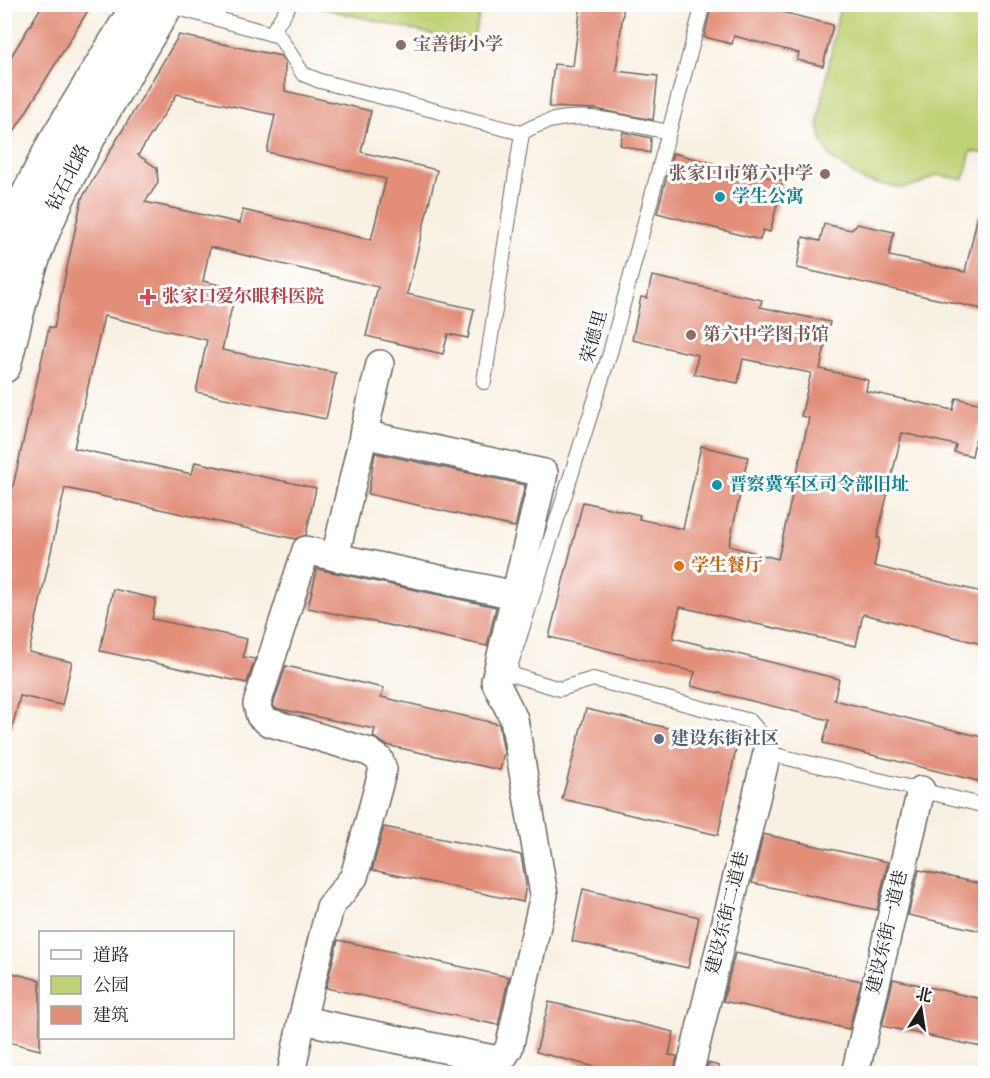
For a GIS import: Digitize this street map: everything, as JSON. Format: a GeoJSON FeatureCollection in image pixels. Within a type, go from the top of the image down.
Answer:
{"type":"FeatureCollection","features":[{"type":"Feature","properties":{"kind":"main road","name":"钻石北路"},"geometry":{"type":"LineString","coordinates":[[4,258],[25,201],[55,142],[140,4]]}},
{"type":"Feature","properties":{"kind":"main road","name":"钻石北路"},"geometry":{"type":"LineString","coordinates":[[4,366],[38,243],[62,189],[124,75],[167,5]]}},
{"type":"Feature","properties":{"kind":"street"},"geometry":{"type":"LineString","coordinates":[[335,557],[380,364]]}},
{"type":"Feature","properties":{"kind":"street"},"geometry":{"type":"LineString","coordinates":[[302,1020],[498,1060],[509,1048],[544,895],[514,719],[495,681],[544,473],[363,434]]}},
{"type":"Feature","properties":{"kind":"street"},"geometry":{"type":"LineString","coordinates":[[291,1074],[330,907],[354,877],[383,769],[379,759],[369,752],[268,722],[260,716],[257,704],[306,550],[515,595]]}},
{"type":"Feature","properties":{"kind":"street","name":"建设东街二道巷"},"geometry":{"type":"LineString","coordinates":[[689,1074],[767,753]]}},
{"type":"Feature","properties":{"kind":"street","name":"建设东街一道巷"},"geometry":{"type":"LineString","coordinates":[[855,1074],[921,790]]}},
{"type":"Feature","properties":{"kind":"lane"},"geometry":{"type":"LineString","coordinates":[[271,34],[290,4]]}},
{"type":"Feature","properties":{"kind":"lane","name":"荣德里"},"geometry":{"type":"LineString","coordinates":[[703,4],[610,353],[510,667],[513,675],[560,689],[593,679],[750,721],[762,735],[767,753]]}},
{"type":"Feature","properties":{"kind":"lane"},"geometry":{"type":"LineString","coordinates":[[167,5],[279,36],[289,48],[294,62],[303,74],[320,81],[522,133],[538,123],[579,115],[669,132]]}},
{"type":"Feature","properties":{"kind":"lane"},"geometry":{"type":"LineString","coordinates":[[484,382],[522,133]]}},
{"type":"Feature","properties":{"kind":"lane"},"geometry":{"type":"LineString","coordinates":[[767,753],[986,806]]}},
{"type":"Feature","properties":{"kind":"green space"},"geometry":{"type":"Polygon","coordinates":[[[318,4],[482,5],[472,44],[317,7],[318,4]]]}},
{"type":"Feature","properties":{"kind":"green space"},"geometry":{"type":"Polygon","coordinates":[[[840,5],[985,5],[985,154],[971,151],[964,180],[937,175],[917,185],[901,188],[864,181],[831,158],[821,140],[818,123],[840,5]]]}},
{"type":"Feature","properties":{"kind":"building"},"geometry":{"type":"Polygon","coordinates":[[[43,4],[92,4],[4,148],[4,68],[43,4]]]}},
{"type":"Feature","properties":{"kind":"building"},"geometry":{"type":"Polygon","coordinates":[[[581,4],[624,4],[616,71],[658,76],[653,120],[596,109],[549,107],[554,64],[573,66],[581,4]]]}},
{"type":"Feature","properties":{"kind":"building"},"geometry":{"type":"Polygon","coordinates":[[[712,4],[750,4],[833,25],[823,66],[797,60],[799,53],[734,36],[732,44],[704,37],[712,4]]]}},
{"type":"Feature","properties":{"kind":"building"},"geometry":{"type":"Polygon","coordinates":[[[179,35],[281,56],[285,63],[285,91],[371,111],[361,152],[437,170],[407,294],[474,309],[468,338],[448,334],[443,354],[366,336],[378,287],[210,247],[203,281],[236,289],[222,350],[336,373],[326,419],[196,392],[207,340],[104,316],[74,448],[192,474],[195,462],[316,488],[306,535],[295,539],[65,488],[29,652],[72,662],[62,705],[20,696],[12,729],[4,729],[4,526],[49,327],[54,328],[82,198],[179,35]],[[177,94],[138,155],[157,168],[158,183],[145,202],[240,223],[243,210],[371,240],[386,179],[267,152],[275,115],[177,94]]]}},
{"type":"Feature","properties":{"kind":"building"},"geometry":{"type":"Polygon","coordinates":[[[623,132],[651,138],[650,153],[620,145],[623,132]]]}},
{"type":"Feature","properties":{"kind":"building","name":"学生公寓"},"geometry":{"type":"Polygon","coordinates":[[[673,153],[783,181],[770,232],[763,230],[760,240],[657,213],[673,153]]]}},
{"type":"Feature","properties":{"kind":"building"},"geometry":{"type":"Polygon","coordinates":[[[978,215],[986,215],[986,294],[982,309],[797,268],[803,237],[820,241],[824,224],[851,230],[857,224],[894,232],[889,256],[965,272],[978,215]]]}},
{"type":"Feature","properties":{"kind":"building"},"geometry":{"type":"Polygon","coordinates":[[[652,276],[762,300],[760,307],[830,322],[820,369],[868,380],[866,391],[953,410],[956,398],[986,405],[986,428],[978,427],[972,456],[954,452],[956,445],[902,433],[877,538],[880,538],[874,566],[986,593],[986,645],[863,614],[856,646],[680,607],[673,638],[839,679],[834,700],[986,738],[986,783],[823,743],[829,720],[691,686],[695,672],[549,637],[583,502],[640,515],[639,519],[683,529],[701,446],[748,457],[729,546],[778,559],[809,418],[801,416],[811,373],[743,359],[738,383],[694,374],[698,355],[632,340],[641,297],[647,298],[652,276]]]}},
{"type":"Feature","properties":{"kind":"building"},"geometry":{"type":"Polygon","coordinates":[[[375,453],[525,485],[515,527],[368,494],[375,453]]]}},
{"type":"Feature","properties":{"kind":"building"},"geometry":{"type":"Polygon","coordinates":[[[317,569],[496,607],[487,646],[308,608],[317,569]]]}},
{"type":"Feature","properties":{"kind":"building"},"geometry":{"type":"Polygon","coordinates":[[[113,589],[156,599],[152,619],[247,639],[243,657],[255,659],[247,683],[100,651],[113,589]]]}},
{"type":"Feature","properties":{"kind":"building"},"geometry":{"type":"Polygon","coordinates":[[[286,666],[384,688],[381,697],[499,724],[504,753],[500,770],[386,745],[373,737],[375,729],[275,708],[273,705],[286,666]]]}},
{"type":"Feature","properties":{"kind":"building"},"geometry":{"type":"Polygon","coordinates":[[[586,709],[737,744],[718,835],[562,799],[586,709]]]}},
{"type":"Feature","properties":{"kind":"building"},"geometry":{"type":"Polygon","coordinates":[[[384,827],[521,855],[526,885],[523,902],[372,870],[384,827]]]}},
{"type":"Feature","properties":{"kind":"building"},"geometry":{"type":"Polygon","coordinates":[[[763,834],[888,862],[877,910],[752,883],[763,834]]]}},
{"type":"Feature","properties":{"kind":"building"},"geometry":{"type":"Polygon","coordinates":[[[919,870],[986,885],[986,932],[908,915],[919,870]]]}},
{"type":"Feature","properties":{"kind":"building"},"geometry":{"type":"Polygon","coordinates":[[[583,889],[699,917],[688,968],[572,941],[583,889]]]}},
{"type":"Feature","properties":{"kind":"building"},"geometry":{"type":"Polygon","coordinates":[[[338,940],[509,977],[498,1025],[326,988],[338,940]]]}},
{"type":"Feature","properties":{"kind":"building"},"geometry":{"type":"Polygon","coordinates":[[[735,953],[861,981],[849,1029],[723,1001],[735,953]]]}},
{"type":"Feature","properties":{"kind":"building"},"geometry":{"type":"Polygon","coordinates":[[[4,971],[39,980],[40,1050],[4,1041],[4,971]]]}},
{"type":"Feature","properties":{"kind":"building"},"geometry":{"type":"Polygon","coordinates":[[[893,979],[986,1000],[986,1048],[882,1026],[893,979]]]}},
{"type":"Feature","properties":{"kind":"building"},"geometry":{"type":"Polygon","coordinates":[[[549,1002],[674,1032],[669,1055],[677,1056],[674,1074],[623,1074],[536,1052],[549,1002]]]}},
{"type":"Feature","properties":{"kind":"building"},"geometry":{"type":"Polygon","coordinates":[[[708,1063],[719,1066],[719,1074],[705,1074],[708,1063]]]}},
{"type":"Feature","properties":{"kind":"place","name":"宝善街小学"},"geometry":{"type":"Point","coordinates":[401,45]}},
{"type":"Feature","properties":{"kind":"place","name":"张家口市第六中学"},"geometry":{"type":"Point","coordinates":[825,174]}},
{"type":"Feature","properties":{"kind":"place","name":"学生公寓"},"geometry":{"type":"Point","coordinates":[720,197]}},
{"type":"Feature","properties":{"kind":"place","name":"张家口爱尔眼科医院"},"geometry":{"type":"Point","coordinates":[148,297]}},
{"type":"Feature","properties":{"kind":"place","name":"第六中学图书馆"},"geometry":{"type":"Point","coordinates":[691,335]}},
{"type":"Feature","properties":{"kind":"place","name":"晋察冀军区司令部旧址"},"geometry":{"type":"Point","coordinates":[717,485]}},
{"type":"Feature","properties":{"kind":"place","name":"学生餐厅"},"geometry":{"type":"Point","coordinates":[679,566]}},
{"type":"Feature","properties":{"kind":"place","name":"建设东街社区"},"geometry":{"type":"Point","coordinates":[659,739]}}]}
